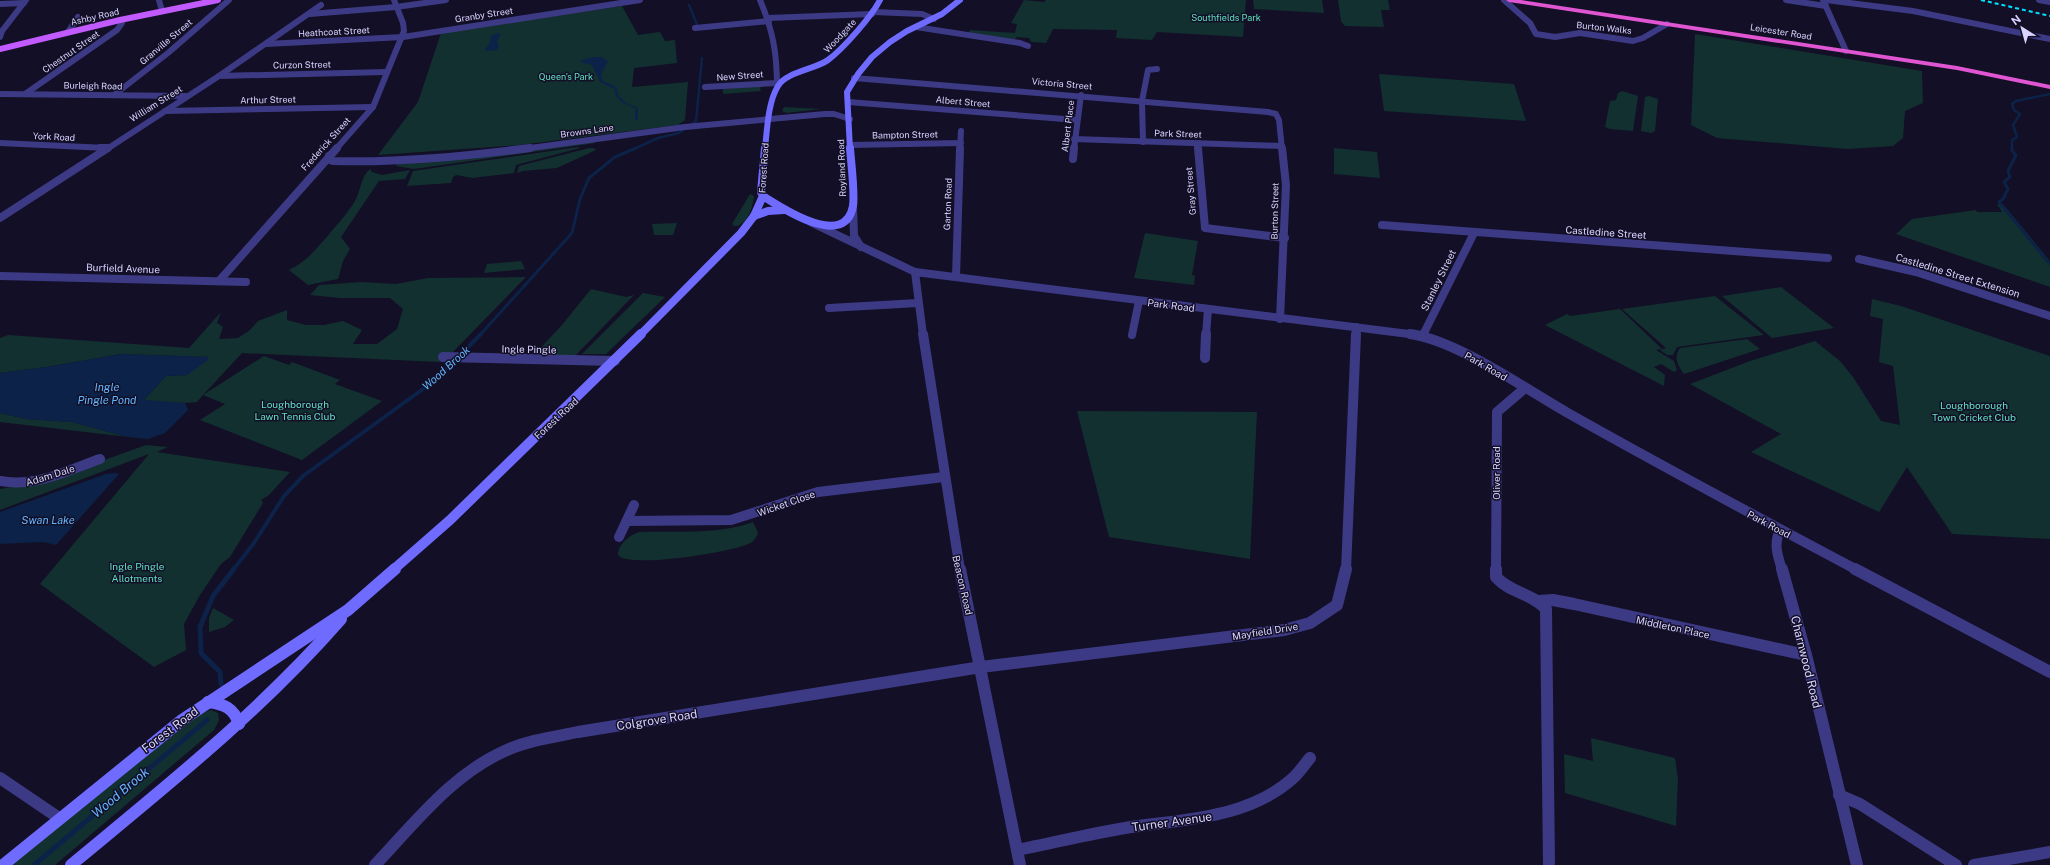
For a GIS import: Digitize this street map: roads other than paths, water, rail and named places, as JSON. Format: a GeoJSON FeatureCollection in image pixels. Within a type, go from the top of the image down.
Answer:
{"type":"FeatureCollection","features":[{"type":"Feature","properties":{"kind":"highway","name":"Leicester Road"},"geometry":{"type":"LineString","coordinates":[[1509,0],[1957,68],[2050,87]]}},
{"type":"Feature","properties":{"kind":"main road","name":"Ashby Road"},"geometry":{"type":"LineString","coordinates":[[0,47],[218,0]]}},
{"type":"Feature","properties":{"kind":"main road","name":"Woodgate"},"geometry":{"type":"LineString","coordinates":[[778,84],[828,60],[873,13],[880,0]]}},
{"type":"Feature","properties":{"kind":"main road"},"geometry":{"type":"LineString","coordinates":[[854,78],[872,59],[900,36],[934,19],[952,8],[960,0]]}},
{"type":"Feature","properties":{"kind":"main road","name":"Royland Road"},"geometry":{"type":"LineString","coordinates":[[763,196],[784,210],[818,225],[836,225],[848,218],[853,206],[850,119],[847,92],[854,78]]}},
{"type":"Feature","properties":{"kind":"main road","name":"Forest Road"},"geometry":{"type":"LineString","coordinates":[[3,865],[59,818],[182,720],[348,610],[450,520],[615,361],[741,233],[754,216],[763,196],[761,192],[768,119],[778,84]]}},
{"type":"Feature","properties":{"kind":"main road"},"geometry":{"type":"LineString","coordinates":[[754,216],[768,211],[784,210]]}},
{"type":"Feature","properties":{"kind":"main road","name":"Forest Road"},"geometry":{"type":"LineString","coordinates":[[71,865],[239,724],[285,682],[316,650],[348,610]]}},
{"type":"Feature","properties":{"kind":"main road"},"geometry":{"type":"LineString","coordinates":[[208,702],[223,703],[236,713],[239,724]]}},
{"type":"Feature","properties":{"kind":"street"},"geometry":{"type":"LineString","coordinates":[[159,0],[162,11]]}},
{"type":"Feature","properties":{"kind":"street","name":"Granville Street"},"geometry":{"type":"LineString","coordinates":[[114,95],[168,53],[229,0]]}},
{"type":"Feature","properties":{"kind":"street"},"geometry":{"type":"LineString","coordinates":[[394,0],[403,23],[403,38]]}},
{"type":"Feature","properties":{"kind":"street"},"geometry":{"type":"LineString","coordinates":[[310,14],[396,7],[446,0]]}},
{"type":"Feature","properties":{"kind":"street","name":"Granby Street"},"geometry":{"type":"LineString","coordinates":[[403,38],[620,1],[640,0]]}},
{"type":"Feature","properties":{"kind":"street"},"geometry":{"type":"LineString","coordinates":[[760,0],[769,20],[778,65],[778,84]]}},
{"type":"Feature","properties":{"kind":"street","name":"Burton Walks"},"geometry":{"type":"LineString","coordinates":[[1504,0],[1530,23],[1536,34],[1548,36],[1555,37],[1580,33],[1633,41],[1643,38],[1666,24]]}},
{"type":"Feature","properties":{"kind":"street"},"geometry":{"type":"LineString","coordinates":[[1786,0],[1825,2],[1912,11],[2050,40]]}},
{"type":"Feature","properties":{"kind":"street"},"geometry":{"type":"LineString","coordinates":[[2039,0],[2050,2]]}},
{"type":"Feature","properties":{"kind":"street"},"geometry":{"type":"LineString","coordinates":[[0,4],[25,1]]}},
{"type":"Feature","properties":{"kind":"street"},"geometry":{"type":"LineString","coordinates":[[0,37],[2,31],[25,1]]}},
{"type":"Feature","properties":{"kind":"street"},"geometry":{"type":"LineString","coordinates":[[1825,2],[1846,51]]}},
{"type":"Feature","properties":{"kind":"street","name":"William Street"},"geometry":{"type":"LineString","coordinates":[[0,218],[219,76],[322,5]]}},
{"type":"Feature","properties":{"kind":"street"},"geometry":{"type":"LineString","coordinates":[[695,28],[769,20],[873,13],[922,14],[934,19]]}},
{"type":"Feature","properties":{"kind":"street"},"geometry":{"type":"LineString","coordinates":[[68,32],[78,17]]}},
{"type":"Feature","properties":{"kind":"street","name":"Chestnut Street"},"geometry":{"type":"LineString","coordinates":[[26,94],[120,28],[120,20]]}},
{"type":"Feature","properties":{"kind":"street"},"geometry":{"type":"LineString","coordinates":[[916,27],[1020,43],[1028,46]]}},
{"type":"Feature","properties":{"kind":"street","name":"Heathcoat Street"},"geometry":{"type":"LineString","coordinates":[[266,44],[403,38]]}},
{"type":"Feature","properties":{"kind":"street","name":"Frederick Street"},"geometry":{"type":"LineString","coordinates":[[219,281],[373,107],[386,72],[403,38]]}},
{"type":"Feature","properties":{"kind":"street"},"geometry":{"type":"LineString","coordinates":[[1143,142],[1142,101],[1148,70],[1157,69]]}},
{"type":"Feature","properties":{"kind":"street","name":"Curzon Street"},"geometry":{"type":"LineString","coordinates":[[219,76],[386,72]]}},
{"type":"Feature","properties":{"kind":"street","name":"Victoria Street"},"geometry":{"type":"LineString","coordinates":[[854,78],[1080,95],[1268,112]]}},
{"type":"Feature","properties":{"kind":"street","name":"New Street"},"geometry":{"type":"LineString","coordinates":[[705,87],[778,84]]}},
{"type":"Feature","properties":{"kind":"street","name":"Burleigh Road"},"geometry":{"type":"LineString","coordinates":[[0,94],[186,96]]}},
{"type":"Feature","properties":{"kind":"street","name":"Albert Place"},"geometry":{"type":"LineString","coordinates":[[1073,159],[1076,120],[1080,95]]}},
{"type":"Feature","properties":{"kind":"street","name":"Albert Street"},"geometry":{"type":"LineString","coordinates":[[848,102],[1076,120]]}},
{"type":"Feature","properties":{"kind":"street","name":"Arthur Street"},"geometry":{"type":"LineString","coordinates":[[164,111],[373,107]]}},
{"type":"Feature","properties":{"kind":"street","name":"Burton Street"},"geometry":{"type":"LineString","coordinates":[[1268,112],[1278,116],[1286,184],[1285,238],[1280,319]]}},
{"type":"Feature","properties":{"kind":"street","name":"Browns Lane"},"geometry":{"type":"LineString","coordinates":[[329,156],[330,160],[338,162],[467,156],[685,127],[829,114],[850,119]]}},
{"type":"Feature","properties":{"kind":"street","name":"Garton Road"},"geometry":{"type":"LineString","coordinates":[[956,277],[961,131]]}},
{"type":"Feature","properties":{"kind":"street","name":"Park Street"},"geometry":{"type":"LineString","coordinates":[[1074,139],[1282,146]]}},
{"type":"Feature","properties":{"kind":"street","name":"York Road"},"geometry":{"type":"LineString","coordinates":[[0,143],[107,148]]}},
{"type":"Feature","properties":{"kind":"street","name":"Bampton Street"},"geometry":{"type":"LineString","coordinates":[[850,145],[961,143]]}},
{"type":"Feature","properties":{"kind":"street","name":"Gray Street"},"geometry":{"type":"LineString","coordinates":[[1198,144],[1204,228],[1285,238]]}},
{"type":"Feature","properties":{"kind":"street"},"geometry":{"type":"LineString","coordinates":[[853,206],[854,236],[861,247]]}},
{"type":"Feature","properties":{"kind":"street"},"geometry":{"type":"LineString","coordinates":[[0,208],[14,209]]}},
{"type":"Feature","properties":{"kind":"street","name":"Park Road"},"geometry":{"type":"LineString","coordinates":[[800,216],[915,272],[1423,336],[1462,352],[1640,454],[1780,530],[2050,672]]}},
{"type":"Feature","properties":{"kind":"street","name":"Castledine Street"},"geometry":{"type":"LineString","coordinates":[[1382,225],[1828,258]]}},
{"type":"Feature","properties":{"kind":"street","name":"Stanley Street"},"geometry":{"type":"LineString","coordinates":[[1423,336],[1474,233]]}},
{"type":"Feature","properties":{"kind":"street","name":"Castledine Street Extension"},"geometry":{"type":"LineString","coordinates":[[1859,259],[1916,272],[2050,316]]}},
{"type":"Feature","properties":{"kind":"street","name":"Beacon Road"},"geometry":{"type":"LineString","coordinates":[[915,272],[918,303],[955,548],[981,667],[1020,865]]}},
{"type":"Feature","properties":{"kind":"street","name":"Burfield Avenue"},"geometry":{"type":"LineString","coordinates":[[0,276],[246,282]]}},
{"type":"Feature","properties":{"kind":"street"},"geometry":{"type":"LineString","coordinates":[[1132,336],[1139,301]]}},
{"type":"Feature","properties":{"kind":"street"},"geometry":{"type":"LineString","coordinates":[[829,308],[918,303]]}},
{"type":"Feature","properties":{"kind":"street"},"geometry":{"type":"LineString","coordinates":[[1206,358],[1208,309]]}},
{"type":"Feature","properties":{"kind":"street","name":"Mayfield Drive"},"geometry":{"type":"LineString","coordinates":[[981,667],[1284,630],[1310,623],[1338,605],[1346,570],[1356,327]]}},
{"type":"Feature","properties":{"kind":"street","name":"Ingle Pingle"},"geometry":{"type":"LineString","coordinates":[[446,358],[615,361]]}},
{"type":"Feature","properties":{"kind":"street","name":"Oliver Road"},"geometry":{"type":"LineString","coordinates":[[1496,571],[1497,412],[1501,406],[1525,388]]}},
{"type":"Feature","properties":{"kind":"street","name":"Adam Dale"},"geometry":{"type":"LineString","coordinates":[[0,481],[16,485],[30,482],[100,459]]}},
{"type":"Feature","properties":{"kind":"street","name":"Wicket Close"},"geometry":{"type":"LineString","coordinates":[[627,521],[731,520],[760,512],[793,499],[818,492],[944,476]]}},
{"type":"Feature","properties":{"kind":"street"},"geometry":{"type":"LineString","coordinates":[[619,537],[634,505]]}},
{"type":"Feature","properties":{"kind":"street","name":"Charnwood Road"},"geometry":{"type":"LineString","coordinates":[[1780,530],[1777,536],[1776,548],[1806,656],[1857,865]]}},
{"type":"Feature","properties":{"kind":"street","name":"Middleton Place"},"geometry":{"type":"LineString","coordinates":[[1496,571],[1496,578],[1500,583],[1539,601],[1553,600],[1574,604],[1806,656]]}},
{"type":"Feature","properties":{"kind":"street"},"geometry":{"type":"LineString","coordinates":[[1539,601],[1546,609],[1547,622],[1549,865]]}},
{"type":"Feature","properties":{"kind":"street","name":"Colgrove Road"},"geometry":{"type":"LineString","coordinates":[[375,865],[423,815],[459,781],[482,764],[506,750],[578,732],[981,667]]}},
{"type":"Feature","properties":{"kind":"street","name":"Turner Avenue"},"geometry":{"type":"LineString","coordinates":[[1017,850],[1125,828],[1216,816],[1244,808],[1265,798],[1294,779],[1310,758]]}},
{"type":"Feature","properties":{"kind":"street"},"geometry":{"type":"LineString","coordinates":[[0,778],[59,818]]}},
{"type":"Feature","properties":{"kind":"street"},"geometry":{"type":"LineString","coordinates":[[1840,795],[1860,804],[1956,865]]}},
{"type":"Feature","properties":{"kind":"street"},"geometry":{"type":"LineString","coordinates":[[1974,865],[2050,852]]}},
{"type":"Feature","properties":{"kind":"water"},"geometry":{"type":"Polygon","coordinates":[[[498,33],[501,34],[497,41],[499,45],[497,50],[486,51],[485,50],[490,42],[491,36],[498,33]]]}},
{"type":"Feature","properties":{"kind":"water"},"geometry":{"type":"Polygon","coordinates":[[[601,57],[608,61],[601,75],[603,81],[616,87],[619,96],[626,103],[638,108],[638,120],[635,121],[635,108],[623,103],[616,96],[614,89],[600,82],[592,65],[580,62],[584,59],[601,57]]]}},
{"type":"Feature","properties":{"kind":"water","name":"Ingle Pingle Pond"},"geometry":{"type":"Polygon","coordinates":[[[121,354],[208,357],[208,360],[187,375],[166,376],[144,400],[185,403],[188,410],[165,433],[148,439],[128,437],[72,422],[26,419],[0,413],[0,373],[47,367],[121,354]]]}},
{"type":"Feature","properties":{"kind":"water","name":"Swan Lake"},"geometry":{"type":"Polygon","coordinates":[[[106,474],[119,474],[56,545],[43,542],[0,544],[0,512],[106,474]]]}},
{"type":"Feature","properties":{"kind":"waterway","name":"Wood Brook"},"geometry":{"type":"LineString","coordinates":[[689,5],[698,27]]}},
{"type":"Feature","properties":{"kind":"waterway","name":"Wood Brook"},"geometry":{"type":"LineString","coordinates":[[634,149],[658,138],[679,133],[696,121],[702,58]]}},
{"type":"Feature","properties":{"kind":"waterway"},"geometry":{"type":"LineString","coordinates":[[2050,94],[2016,101],[2012,104],[2014,110],[2020,114],[2013,125],[2017,137],[2012,140],[2012,151],[2016,155],[2008,171],[2010,177],[2004,182],[2008,189],[2003,199],[1999,202],[2050,264]]}},
{"type":"Feature","properties":{"kind":"waterway","name":"Wood Brook"},"geometry":{"type":"LineString","coordinates":[[480,335],[572,233],[580,199],[589,178],[615,157],[636,148]]}},
{"type":"Feature","properties":{"kind":"waterway","name":"Wood Brook"},"geometry":{"type":"LineString","coordinates":[[233,570],[254,543],[284,496],[303,476],[434,381],[480,335]]}},
{"type":"Feature","properties":{"kind":"waterway","name":"Wood Brook"},"geometry":{"type":"LineString","coordinates":[[221,684],[220,672],[201,653],[200,627],[213,596],[234,569]]}},
{"type":"Feature","properties":{"kind":"waterway","name":"Wood Brook"},"geometry":{"type":"LineString","coordinates":[[34,865],[207,720]]}},
{"type":"Feature","properties":{"kind":"railway"},"geometry":{"type":"LineString","coordinates":[[1981,0],[2050,16]]}},
{"type":"Feature","properties":{"kind":"park label","name":"Southfields Park"},"geometry":{"type":"Point","coordinates":[1226,18]}},
{"type":"Feature","properties":{"kind":"park label","name":"Queen's Park"},"geometry":{"type":"Point","coordinates":[566,77]}},
{"type":"Feature","properties":{"kind":"park label","name":"Loughborough Lawn Tennis Club"},"geometry":{"type":"Point","coordinates":[295,410]}},
{"type":"Feature","properties":{"kind":"park label","name":"Loughborough Town Cricket Club"},"geometry":{"type":"Point","coordinates":[1974,410]}},
{"type":"Feature","properties":{"kind":"park label","name":"Ingle Pingle Allotments"},"geometry":{"type":"Point","coordinates":[137,572]}}]}
